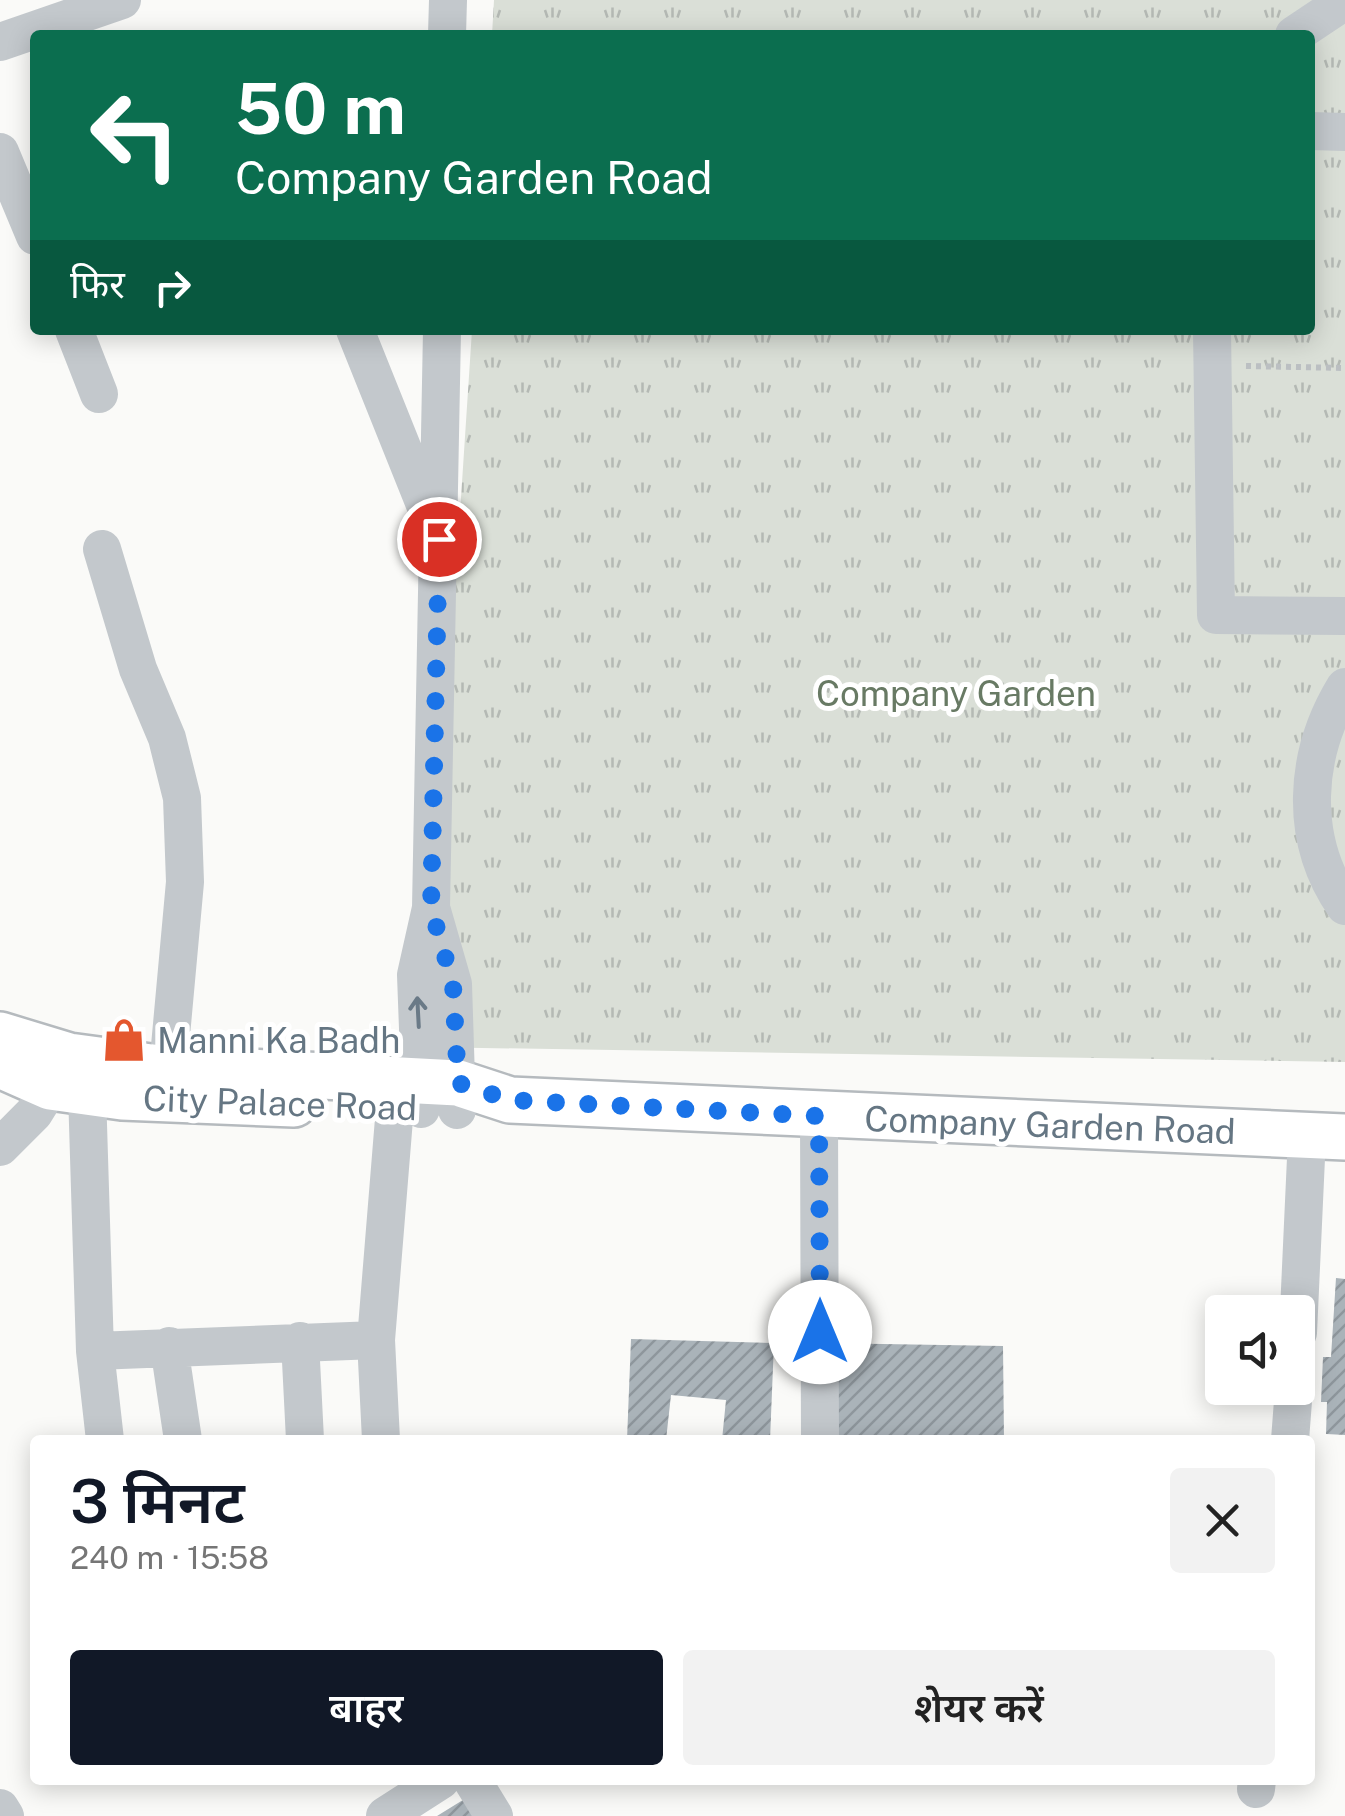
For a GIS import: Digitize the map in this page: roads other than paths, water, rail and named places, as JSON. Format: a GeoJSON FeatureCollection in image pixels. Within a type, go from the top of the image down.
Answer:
{"type":"FeatureCollection","features":[{"type":"Feature","properties":{"kind":"main road"},"geometry":{"type":"LineString","coordinates":[[0,1035],[69,1078]]}},
{"type":"Feature","properties":{"kind":"main road"},"geometry":{"type":"LineString","coordinates":[[0,1065],[69,1078]]}},
{"type":"Feature","properties":{"kind":"main road","name":"City Palace Road"},"geometry":{"type":"LineString","coordinates":[[69,1078],[168,1068],[425,1096]]}},
{"type":"Feature","properties":{"kind":"main road","name":"City Palace Road"},"geometry":{"type":"LineString","coordinates":[[69,1078],[425,1096]]}},
{"type":"Feature","properties":{"kind":"main road","name":"Company Garden Road"},"geometry":{"type":"LineString","coordinates":[[425,1096],[1326,1137]]}},
{"type":"Feature","properties":{"kind":"street"},"geometry":{"type":"LineString","coordinates":[[22,27],[122,0]]}},
{"type":"Feature","properties":{"kind":"street"},"geometry":{"type":"LineString","coordinates":[[447,30],[448,0]]}},
{"type":"Feature","properties":{"kind":"street"},"geometry":{"type":"LineString","coordinates":[[1302,30],[1345,1]]}},
{"type":"Feature","properties":{"kind":"street"},"geometry":{"type":"LineString","coordinates":[[1315,131],[1345,132]]}},
{"type":"Feature","properties":{"kind":"street"},"geometry":{"type":"LineString","coordinates":[[0,152],[30,224]]}},
{"type":"Feature","properties":{"kind":"street"},"geometry":{"type":"LineString","coordinates":[[76,335],[99,394]]}},
{"type":"Feature","properties":{"kind":"street"},"geometry":{"type":"LineString","coordinates":[[357,335],[439,539]]}},
{"type":"Feature","properties":{"kind":"street"},"geometry":{"type":"LineString","coordinates":[[381,1435],[376,1340],[425,1096],[416,975],[431,908],[442,335]]}},
{"type":"Feature","properties":{"kind":"street"},"geometry":{"type":"LineString","coordinates":[[1211,348],[1216,616],[1345,616]]}},
{"type":"Feature","properties":{"kind":"street"},"geometry":{"type":"LineString","coordinates":[[102,549],[138,669],[172,754],[182,798],[184,898],[168,1068]]}},
{"type":"Feature","properties":{"kind":"street"},"geometry":{"type":"LineString","coordinates":[[1345,686],[1323,728],[1312,772],[1312,818],[1322,862],[1345,906]]}},
{"type":"Feature","properties":{"kind":"street"},"geometry":{"type":"LineString","coordinates":[[0,1147],[69,1078]]}},
{"type":"Feature","properties":{"kind":"street"},"geometry":{"type":"LineString","coordinates":[[69,1078],[104,1435]]}},
{"type":"Feature","properties":{"kind":"street"},"geometry":{"type":"LineString","coordinates":[[819,1116],[820,1435]]}},
{"type":"Feature","properties":{"kind":"street"},"geometry":{"type":"LineString","coordinates":[[1303,1295],[1326,1137]]}},
{"type":"Feature","properties":{"kind":"street"},"geometry":{"type":"LineString","coordinates":[[96,1351],[376,1340]]}},
{"type":"Feature","properties":{"kind":"street"},"geometry":{"type":"LineString","coordinates":[[300,1342],[305,1435]]}},
{"type":"Feature","properties":{"kind":"street"},"geometry":{"type":"LineString","coordinates":[[169,1346],[182,1435]]}},
{"type":"Feature","properties":{"kind":"street"},"geometry":{"type":"LineString","coordinates":[[1290,1435],[1293,1405]]}},
{"type":"Feature","properties":{"kind":"street"},"geometry":{"type":"LineString","coordinates":[[385,1816],[433,1785]]}},
{"type":"Feature","properties":{"kind":"street"},"geometry":{"type":"LineString","coordinates":[[475,1785],[494,1816]]}},
{"type":"Feature","properties":{"kind":"street"},"geometry":{"type":"LineString","coordinates":[[0,1808],[5,1816]]}},
{"type":"Feature","properties":{"kind":"place","name":"Manni Ka Badh"},"geometry":{"type":"Point","coordinates":[124,1040]}},
{"type":"Feature","properties":{"kind":"park label","name":"Company Garden"},"geometry":{"type":"Point","coordinates":[956,693]}}]}
